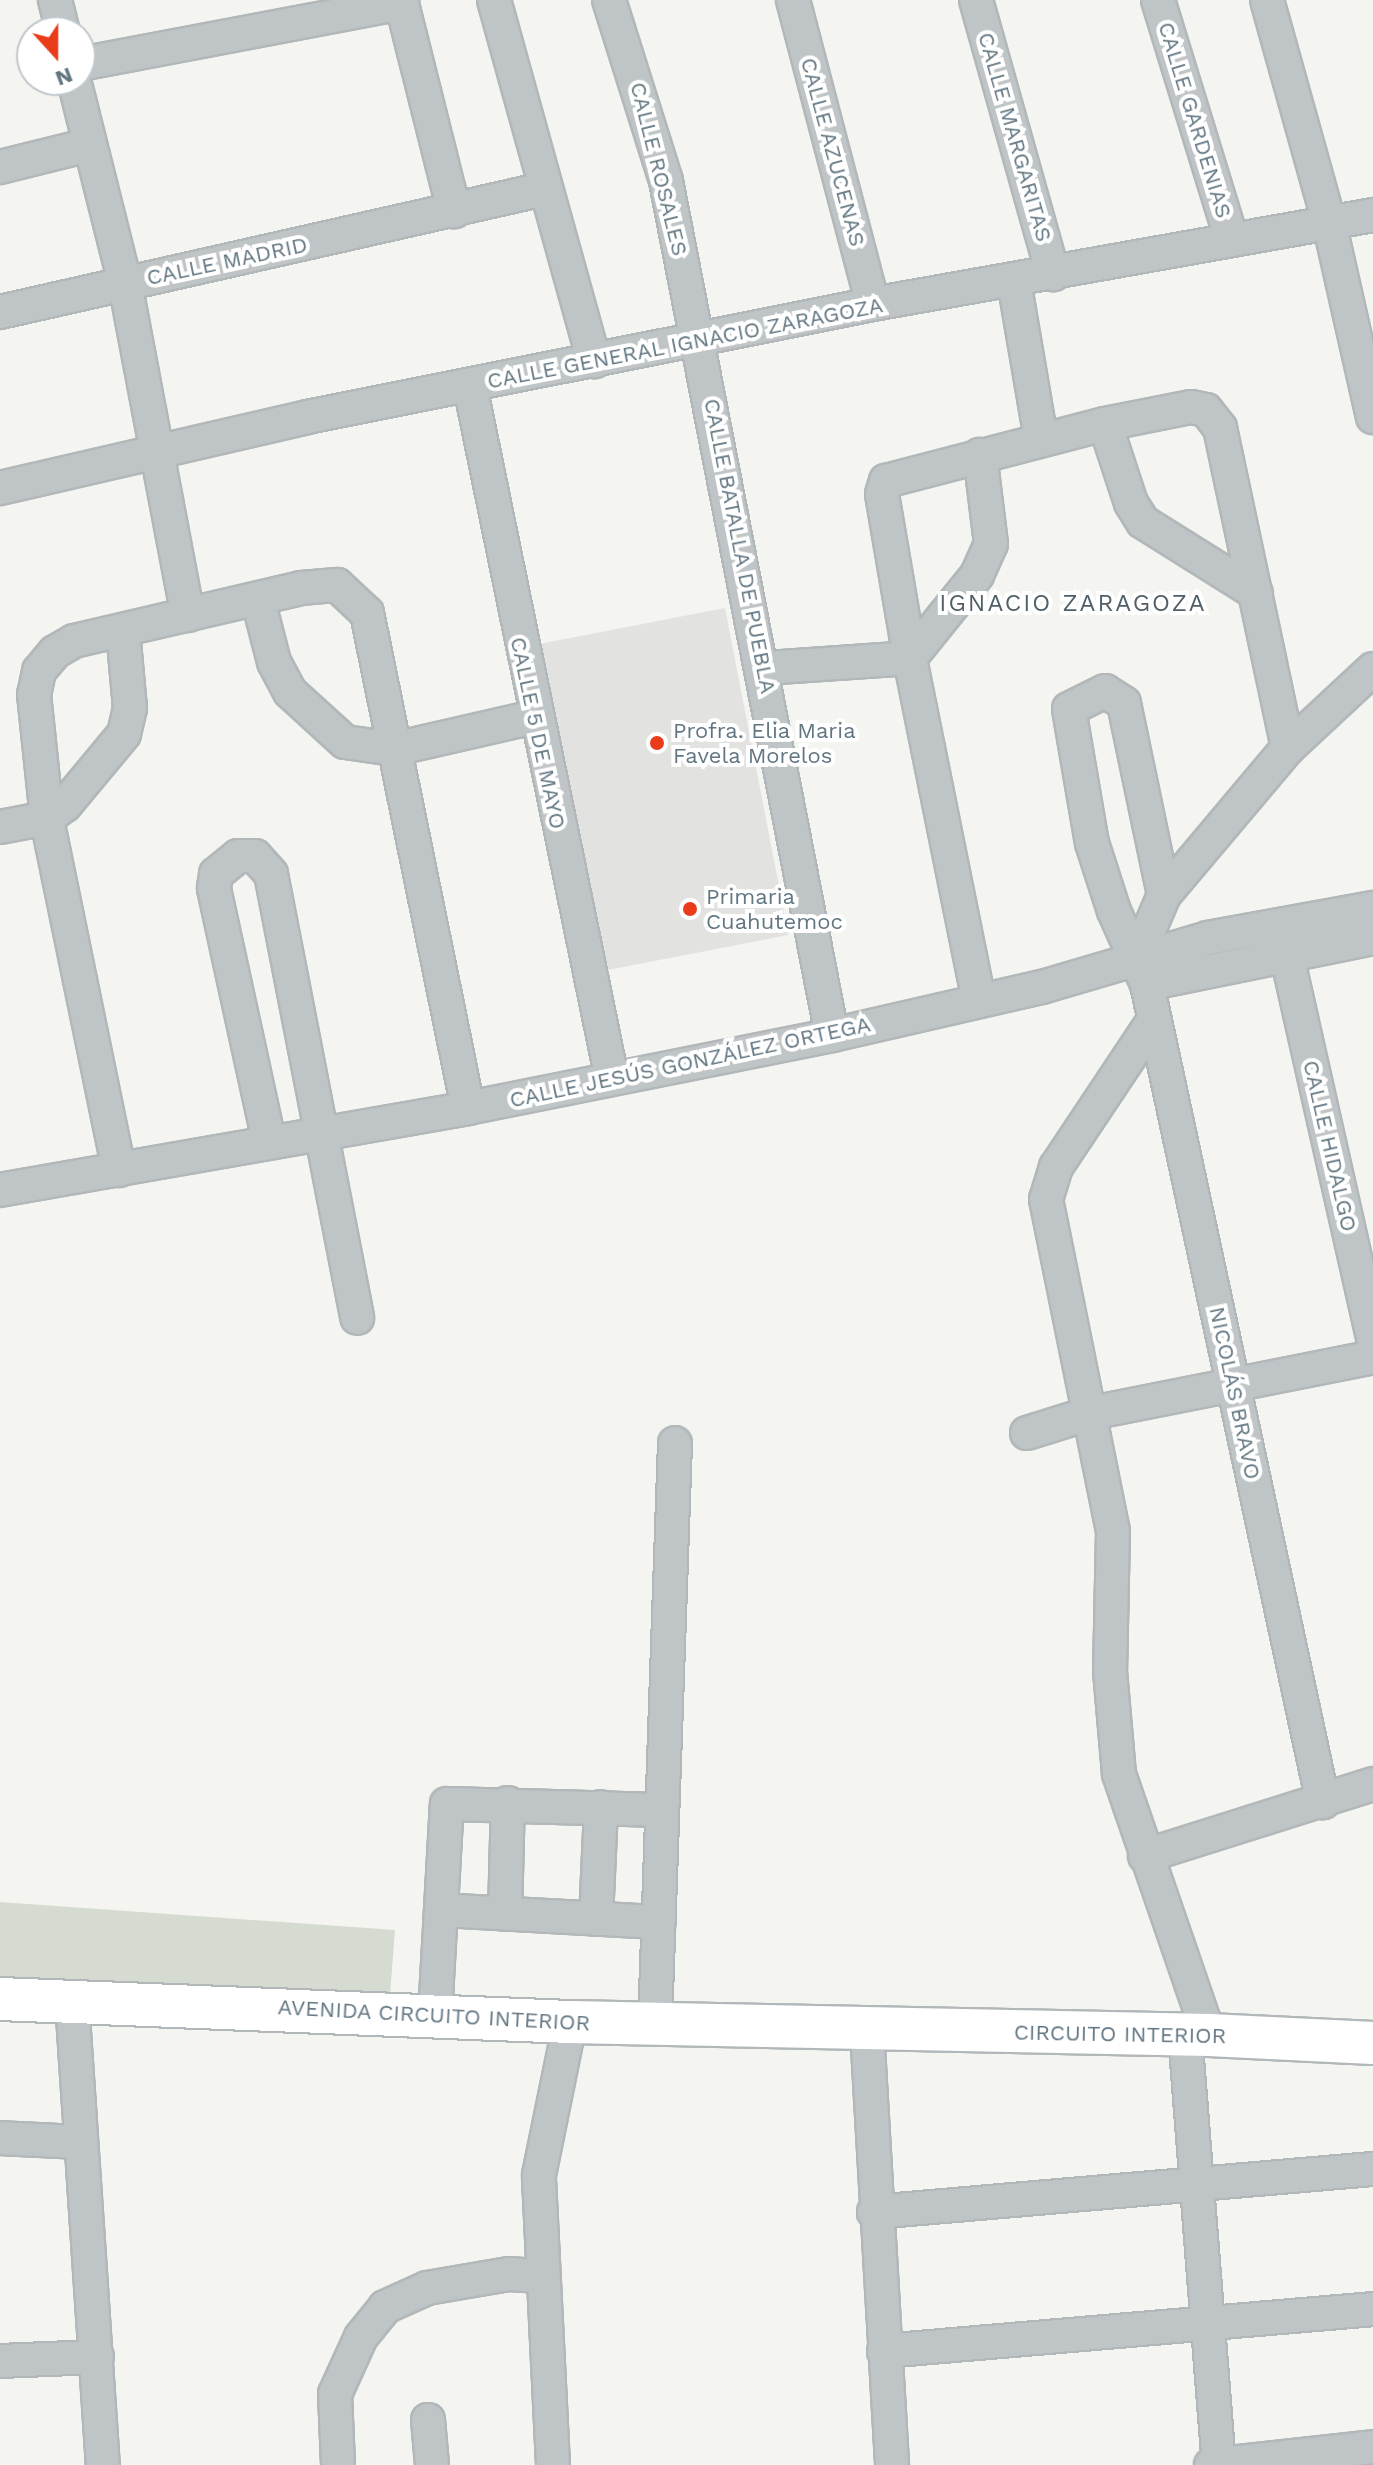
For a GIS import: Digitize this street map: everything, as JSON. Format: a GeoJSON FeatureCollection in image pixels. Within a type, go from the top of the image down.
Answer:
{"type":"FeatureCollection","features":[{"type":"Feature","properties":{"kind":"main road","name":"AVENIDA CIRCUITO INTERIOR"},"geometry":{"type":"LineString","coordinates":[[0,1999],[570,2022],[867,2030]]}},
{"type":"Feature","properties":{"kind":"main road","name":"CIRCUITO INTERIOR"},"geometry":{"type":"LineString","coordinates":[[867,2030],[1197,2034],[1373,2043]]}},
{"type":"Feature","properties":{"kind":"street"},"geometry":{"type":"LineString","coordinates":[[494,0],[594,361]]}},
{"type":"Feature","properties":{"kind":"street","name":"CALLE ROSALES"},"geometry":{"type":"LineString","coordinates":[[609,0],[666,181],[699,341]]}},
{"type":"Feature","properties":{"kind":"street","name":"CALLE AZUCENAS"},"geometry":{"type":"LineString","coordinates":[[793,0],[873,304]]}},
{"type":"Feature","properties":{"kind":"street","name":"CALLE MARGARITAS"},"geometry":{"type":"LineString","coordinates":[[976,0],[1053,274]]}},
{"type":"Feature","properties":{"kind":"street","name":"CALLE GARDENIAS"},"geometry":{"type":"LineString","coordinates":[[1158,0],[1232,240]]}},
{"type":"Feature","properties":{"kind":"street"},"geometry":{"type":"LineString","coordinates":[[1267,0],[1329,222],[1373,417]]}},
{"type":"Feature","properties":{"kind":"street"},"geometry":{"type":"LineString","coordinates":[[96,61],[402,2],[454,211]]}},
{"type":"Feature","properties":{"kind":"street"},"geometry":{"type":"LineString","coordinates":[[78,96],[125,283],[188,615]]}},
{"type":"Feature","properties":{"kind":"street"},"geometry":{"type":"LineString","coordinates":[[0,167],[89,145]]}},
{"type":"Feature","properties":{"kind":"street","name":"CALLE MADRID"},"geometry":{"type":"LineString","coordinates":[[0,312],[544,189]]}},
{"type":"Feature","properties":{"kind":"street","name":"CALLE GENERAL IGNACIO ZARAGOZA"},"geometry":{"type":"LineString","coordinates":[[0,488],[158,449],[873,304],[1373,215]]}},
{"type":"Feature","properties":{"kind":"street"},"geometry":{"type":"LineString","coordinates":[[1014,281],[1041,439]]}},
{"type":"Feature","properties":{"kind":"street","name":"CALLE BATALLA DE PUEBLA"},"geometry":{"type":"LineString","coordinates":[[699,341],[765,668],[832,1035]]}},
{"type":"Feature","properties":{"kind":"street","name":"CALLE 5 DE MAYO"},"geometry":{"type":"LineString","coordinates":[[470,386],[534,717],[612,1079]]}},
{"type":"Feature","properties":{"kind":"street"},"geometry":{"type":"LineString","coordinates":[[979,1001],[910,658],[882,494],[886,481],[1041,439],[1191,407],[1215,418],[1288,748]]}},
{"type":"Feature","properties":{"kind":"street"},"geometry":{"type":"LineString","coordinates":[[1105,424],[1131,503],[1143,522],[1256,593]]}},
{"type":"Feature","properties":{"kind":"street"},"geometry":{"type":"LineString","coordinates":[[765,668],[910,658],[977,575],[991,544],[980,455]]}},
{"type":"Feature","properties":{"kind":"street"},"geometry":{"type":"LineString","coordinates":[[119,1170],[47,818],[34,695],[39,671],[55,652],[74,641],[327,584],[344,588],[367,613],[468,1108]]}},
{"type":"Feature","properties":{"kind":"street"},"geometry":{"type":"LineString","coordinates":[[258,600],[274,662],[290,692],[345,742],[374,751],[394,749],[534,717]]}},
{"type":"Feature","properties":{"kind":"street"},"geometry":{"type":"LineString","coordinates":[[0,827],[47,818],[83,790],[124,734],[130,708],[123,631]]}},
{"type":"Feature","properties":{"kind":"street"},"geometry":{"type":"LineString","coordinates":[[1142,970],[1164,895],[1288,748],[1373,669]]}},
{"type":"Feature","properties":{"kind":"street","name":"NICOLÁS BRAVO"},"geometry":{"type":"LineString","coordinates":[[1164,895],[1124,703],[1105,691],[1074,703],[1070,713],[1092,843],[1114,911],[1142,970],[1323,1802]]}},
{"type":"Feature","properties":{"kind":"street"},"geometry":{"type":"LineString","coordinates":[[269,1141],[214,888],[216,874],[238,856],[255,856],[271,874],[357,1318]]}},
{"type":"Feature","properties":{"kind":"street","name":"CALLE JESÚS GONZÁLEZ ORTEGA"},"geometry":{"type":"LineString","coordinates":[[1142,970],[1372,914]]}},
{"type":"Feature","properties":{"kind":"street","name":"CALLE JESÚS GONZÁLEZ ORTEGA"},"geometry":{"type":"LineString","coordinates":[[0,1190],[468,1108],[832,1035],[1090,974],[1287,956],[1372,914]]}},
{"type":"Feature","properties":{"kind":"street","name":"CALLE HIDALGO"},"geometry":{"type":"LineString","coordinates":[[1287,956],[1373,1337]]}},
{"type":"Feature","properties":{"kind":"street"},"geometry":{"type":"LineString","coordinates":[[1154,1020],[1056,1167],[1047,1191],[1047,1217],[1091,1413],[1115,1554],[1110,1671],[1119,1774],[1197,2034],[1193,2182],[1209,2322],[1219,2465]]}},
{"type":"Feature","properties":{"kind":"street"},"geometry":{"type":"LineString","coordinates":[[1027,1433],[1091,1413],[1373,1357]]}},
{"type":"Feature","properties":{"kind":"street"},"geometry":{"type":"LineString","coordinates":[[655,2024],[675,1443]]}},
{"type":"Feature","properties":{"kind":"street"},"geometry":{"type":"LineString","coordinates":[[1145,1856],[1373,1784]]}},
{"type":"Feature","properties":{"kind":"street"},"geometry":{"type":"LineString","coordinates":[[435,2016],[447,1804],[508,1803],[662,1810]]}},
{"type":"Feature","properties":{"kind":"street"},"geometry":{"type":"LineString","coordinates":[[505,1914],[508,1803]]}},
{"type":"Feature","properties":{"kind":"street"},"geometry":{"type":"LineString","coordinates":[[596,1919],[601,1807]]}},
{"type":"Feature","properties":{"kind":"street"},"geometry":{"type":"LineString","coordinates":[[441,1910],[659,1922]]}},
{"type":"Feature","properties":{"kind":"street"},"geometry":{"type":"LineString","coordinates":[[72,2001],[79,2142],[103,2465]]}},
{"type":"Feature","properties":{"kind":"street"},"geometry":{"type":"LineString","coordinates":[[553,2465],[540,2276],[539,2175],[570,2022]]}},
{"type":"Feature","properties":{"kind":"street"},"geometry":{"type":"LineString","coordinates":[[867,2030],[874,2212],[892,2465]]}},
{"type":"Feature","properties":{"kind":"street"},"geometry":{"type":"LineString","coordinates":[[0,2138],[79,2142]]}},
{"type":"Feature","properties":{"kind":"street"},"geometry":{"type":"LineString","coordinates":[[874,2212],[1193,2182],[1373,2169]]}},
{"type":"Feature","properties":{"kind":"street"},"geometry":{"type":"LineString","coordinates":[[338,2465],[335,2394],[361,2337],[385,2307],[427,2288],[509,2274],[540,2276]]}},
{"type":"Feature","properties":{"kind":"street"},"geometry":{"type":"LineString","coordinates":[[884,2351],[1373,2309]]}},
{"type":"Feature","properties":{"kind":"street"},"geometry":{"type":"LineString","coordinates":[[0,2361],[97,2357]]}},
{"type":"Feature","properties":{"kind":"street"},"geometry":{"type":"LineString","coordinates":[[428,2420],[432,2465]]}},
{"type":"Feature","properties":{"kind":"street"},"geometry":{"type":"LineString","coordinates":[[1211,2465],[1373,2447]]}},
{"type":"Feature","properties":{"kind":"shaded area","name":"Profra. Elia Maria Favela Morelos"},"geometry":{"type":"Polygon","coordinates":[[[725,608],[789,935],[604,971],[540,644],[725,608]]]}},
{"type":"Feature","properties":{"kind":"shaded area"},"geometry":{"type":"Polygon","coordinates":[[[0,1902],[395,1930],[390,1995],[0,1978],[0,1902]]]}},
{"type":"Feature","properties":{"kind":"place","name":"Profra. Elia Maria Favela Morelos"},"geometry":{"type":"Point","coordinates":[657,743]}},
{"type":"Feature","properties":{"kind":"place","name":"Primaria Cuahutemoc"},"geometry":{"type":"Point","coordinates":[690,909]}},
{"type":"Feature","properties":{"kind":"district","name":"IGNACIO ZARAGOZA"},"geometry":{"type":"Point","coordinates":[1073,604]}}]}
